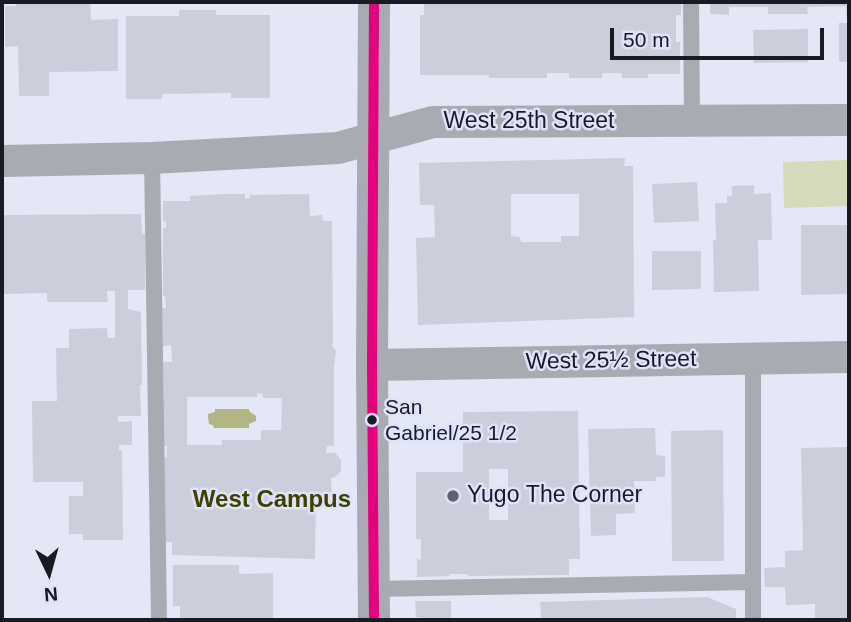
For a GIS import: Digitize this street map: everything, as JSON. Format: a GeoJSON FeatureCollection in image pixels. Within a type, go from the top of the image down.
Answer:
{"type":"FeatureCollection","features":[{"type":"Feature","properties":{"kind":"street"},"geometry":{"type":"LineString","coordinates":[[374,2],[374,605]]}},
{"type":"Feature","properties":{"kind":"street","name":"West 25th Street"},"geometry":{"type":"LineString","coordinates":[[2,161],[152,158],[338,148],[433,122],[849,120]]}},
{"type":"Feature","properties":{"kind":"street","name":"West 25½ Street"},"geometry":{"type":"LineString","coordinates":[[372,365],[849,357]]}},
{"type":"Feature","properties":{"kind":"lane"},"geometry":{"type":"LineString","coordinates":[[691,2],[692,121]]}},
{"type":"Feature","properties":{"kind":"lane"},"geometry":{"type":"LineString","coordinates":[[152,158],[159,620]]}},
{"type":"Feature","properties":{"kind":"lane"},"geometry":{"type":"LineString","coordinates":[[753,358],[753,620]]}},
{"type":"Feature","properties":{"kind":"lane"},"geometry":{"type":"LineString","coordinates":[[374,605],[753,582]]}},
{"type":"Feature","properties":{"kind":"shaded area"},"geometry":{"type":"Polygon","coordinates":[[[849,160],[849,206],[784,208],[783,162],[849,160]]]}},
{"type":"Feature","properties":{"kind":"shaded area"},"geometry":{"type":"Polygon","coordinates":[[[215,409],[249,409],[256,416],[256,421],[249,424],[249,428],[214,428],[209,424],[208,414],[215,412],[215,409]]]}},
{"type":"Feature","properties":{"kind":"building"},"geometry":{"type":"Polygon","coordinates":[[[16,2],[90,2],[91,20],[118,19],[118,71],[49,72],[49,96],[19,96],[18,46],[5,47],[5,6],[16,6],[16,2]]]}},
{"type":"Feature","properties":{"kind":"building"},"geometry":{"type":"Polygon","coordinates":[[[424,2],[681,2],[681,15],[676,15],[676,42],[680,42],[680,74],[648,74],[648,78],[622,78],[622,73],[602,73],[602,78],[569,78],[569,73],[547,73],[547,78],[420,75],[420,15],[424,15],[424,2]]]}},
{"type":"Feature","properties":{"kind":"building"},"geometry":{"type":"Polygon","coordinates":[[[710,2],[849,2],[849,15],[846,15],[846,6],[807,7],[808,14],[768,14],[768,7],[729,7],[729,15],[710,14],[710,2]]]}},
{"type":"Feature","properties":{"kind":"building"},"geometry":{"type":"Polygon","coordinates":[[[179,10],[216,10],[216,15],[270,15],[270,98],[231,98],[231,93],[162,94],[162,99],[126,99],[126,16],[179,16],[179,10]]]}},
{"type":"Feature","properties":{"kind":"building"},"geometry":{"type":"Polygon","coordinates":[[[839,23],[849,23],[849,62],[839,62],[839,23]]]}},
{"type":"Feature","properties":{"kind":"building"},"geometry":{"type":"Polygon","coordinates":[[[808,29],[808,62],[754,63],[753,30],[808,29]]]}},
{"type":"Feature","properties":{"kind":"building"},"geometry":{"type":"Polygon","coordinates":[[[625,158],[624,166],[633,166],[634,317],[418,325],[416,238],[435,237],[434,205],[420,205],[419,163],[625,158]],[[511,194],[511,236],[520,237],[521,242],[561,242],[561,236],[579,236],[579,194],[511,194]]]}},
{"type":"Feature","properties":{"kind":"building"},"geometry":{"type":"Polygon","coordinates":[[[697,182],[699,221],[654,223],[652,184],[697,182]]]}},
{"type":"Feature","properties":{"kind":"building"},"geometry":{"type":"Polygon","coordinates":[[[754,185],[754,194],[771,193],[772,240],[758,240],[759,291],[714,292],[715,203],[727,203],[727,196],[732,196],[732,186],[754,185]]]}},
{"type":"Feature","properties":{"kind":"building"},"geometry":{"type":"Polygon","coordinates":[[[245,194],[245,199],[250,198],[250,195],[309,194],[310,216],[322,215],[323,221],[332,221],[331,344],[336,351],[334,446],[327,446],[326,453],[335,453],[341,460],[341,471],[331,478],[332,497],[316,497],[315,559],[172,555],[172,542],[165,542],[164,457],[167,457],[167,446],[161,446],[160,400],[164,400],[163,362],[172,362],[171,345],[163,346],[162,308],[166,308],[163,296],[163,228],[166,228],[166,222],[163,221],[163,201],[190,201],[190,196],[245,194]],[[257,393],[257,397],[187,397],[187,445],[222,445],[222,440],[261,440],[261,430],[281,430],[282,398],[263,398],[263,394],[257,393]]]}},
{"type":"Feature","properties":{"kind":"building"},"geometry":{"type":"Polygon","coordinates":[[[141,214],[142,234],[145,234],[145,290],[128,290],[128,309],[141,312],[141,416],[118,416],[118,422],[132,421],[132,445],[119,445],[119,450],[122,450],[123,540],[83,540],[83,534],[69,534],[69,496],[83,496],[83,482],[33,482],[32,401],[57,401],[56,348],[69,348],[69,329],[107,328],[108,338],[115,338],[115,291],[107,291],[108,302],[47,302],[47,293],[3,294],[3,215],[141,214]]]}},
{"type":"Feature","properties":{"kind":"building"},"geometry":{"type":"Polygon","coordinates":[[[801,225],[849,225],[849,294],[801,295],[801,225]]]}},
{"type":"Feature","properties":{"kind":"building"},"geometry":{"type":"Polygon","coordinates":[[[652,251],[701,251],[701,289],[652,290],[652,251]]]}},
{"type":"Feature","properties":{"kind":"building","name":"Yugo The Corner"},"geometry":{"type":"Polygon","coordinates":[[[578,411],[580,559],[569,559],[569,575],[449,574],[450,576],[417,577],[417,559],[421,560],[421,539],[416,539],[416,472],[463,472],[463,412],[578,411]],[[489,469],[489,520],[508,520],[508,469],[489,469]]]}},
{"type":"Feature","properties":{"kind":"building"},"geometry":{"type":"Polygon","coordinates":[[[655,428],[656,455],[665,456],[665,477],[656,477],[656,481],[634,481],[635,513],[616,514],[616,535],[591,536],[588,429],[655,428]]]}},
{"type":"Feature","properties":{"kind":"building"},"geometry":{"type":"Polygon","coordinates":[[[723,430],[724,561],[672,561],[671,431],[723,430]]]}},
{"type":"Feature","properties":{"kind":"building"},"geometry":{"type":"Polygon","coordinates":[[[849,447],[849,620],[815,620],[815,604],[786,605],[785,587],[765,587],[764,568],[785,567],[785,551],[803,550],[801,448],[849,447]]]}},
{"type":"Feature","properties":{"kind":"building"},"geometry":{"type":"Polygon","coordinates":[[[173,565],[239,565],[239,574],[273,573],[273,620],[180,620],[180,606],[173,606],[173,565]]]}},
{"type":"Feature","properties":{"kind":"building"},"geometry":{"type":"Polygon","coordinates":[[[707,597],[736,609],[736,620],[541,620],[540,602],[707,597]]]}},
{"type":"Feature","properties":{"kind":"building"},"geometry":{"type":"Polygon","coordinates":[[[415,601],[451,601],[451,618],[459,620],[419,620],[419,617],[416,617],[415,601]]]}},
{"type":"Feature","properties":{"kind":"transit line"},"geometry":{"type":"LineString","coordinates":[[374,2],[374,620]]}},
{"type":"Feature","properties":{"kind":"place","name":"San Gabriel/25 1/2"},"geometry":{"type":"Point","coordinates":[372,420]}},
{"type":"Feature","properties":{"kind":"place","name":"Yugo The Corner"},"geometry":{"type":"Point","coordinates":[453,496]}},
{"type":"Feature","properties":{"kind":"district","name":"West Campus"},"geometry":{"type":"Point","coordinates":[272,500]}}]}
